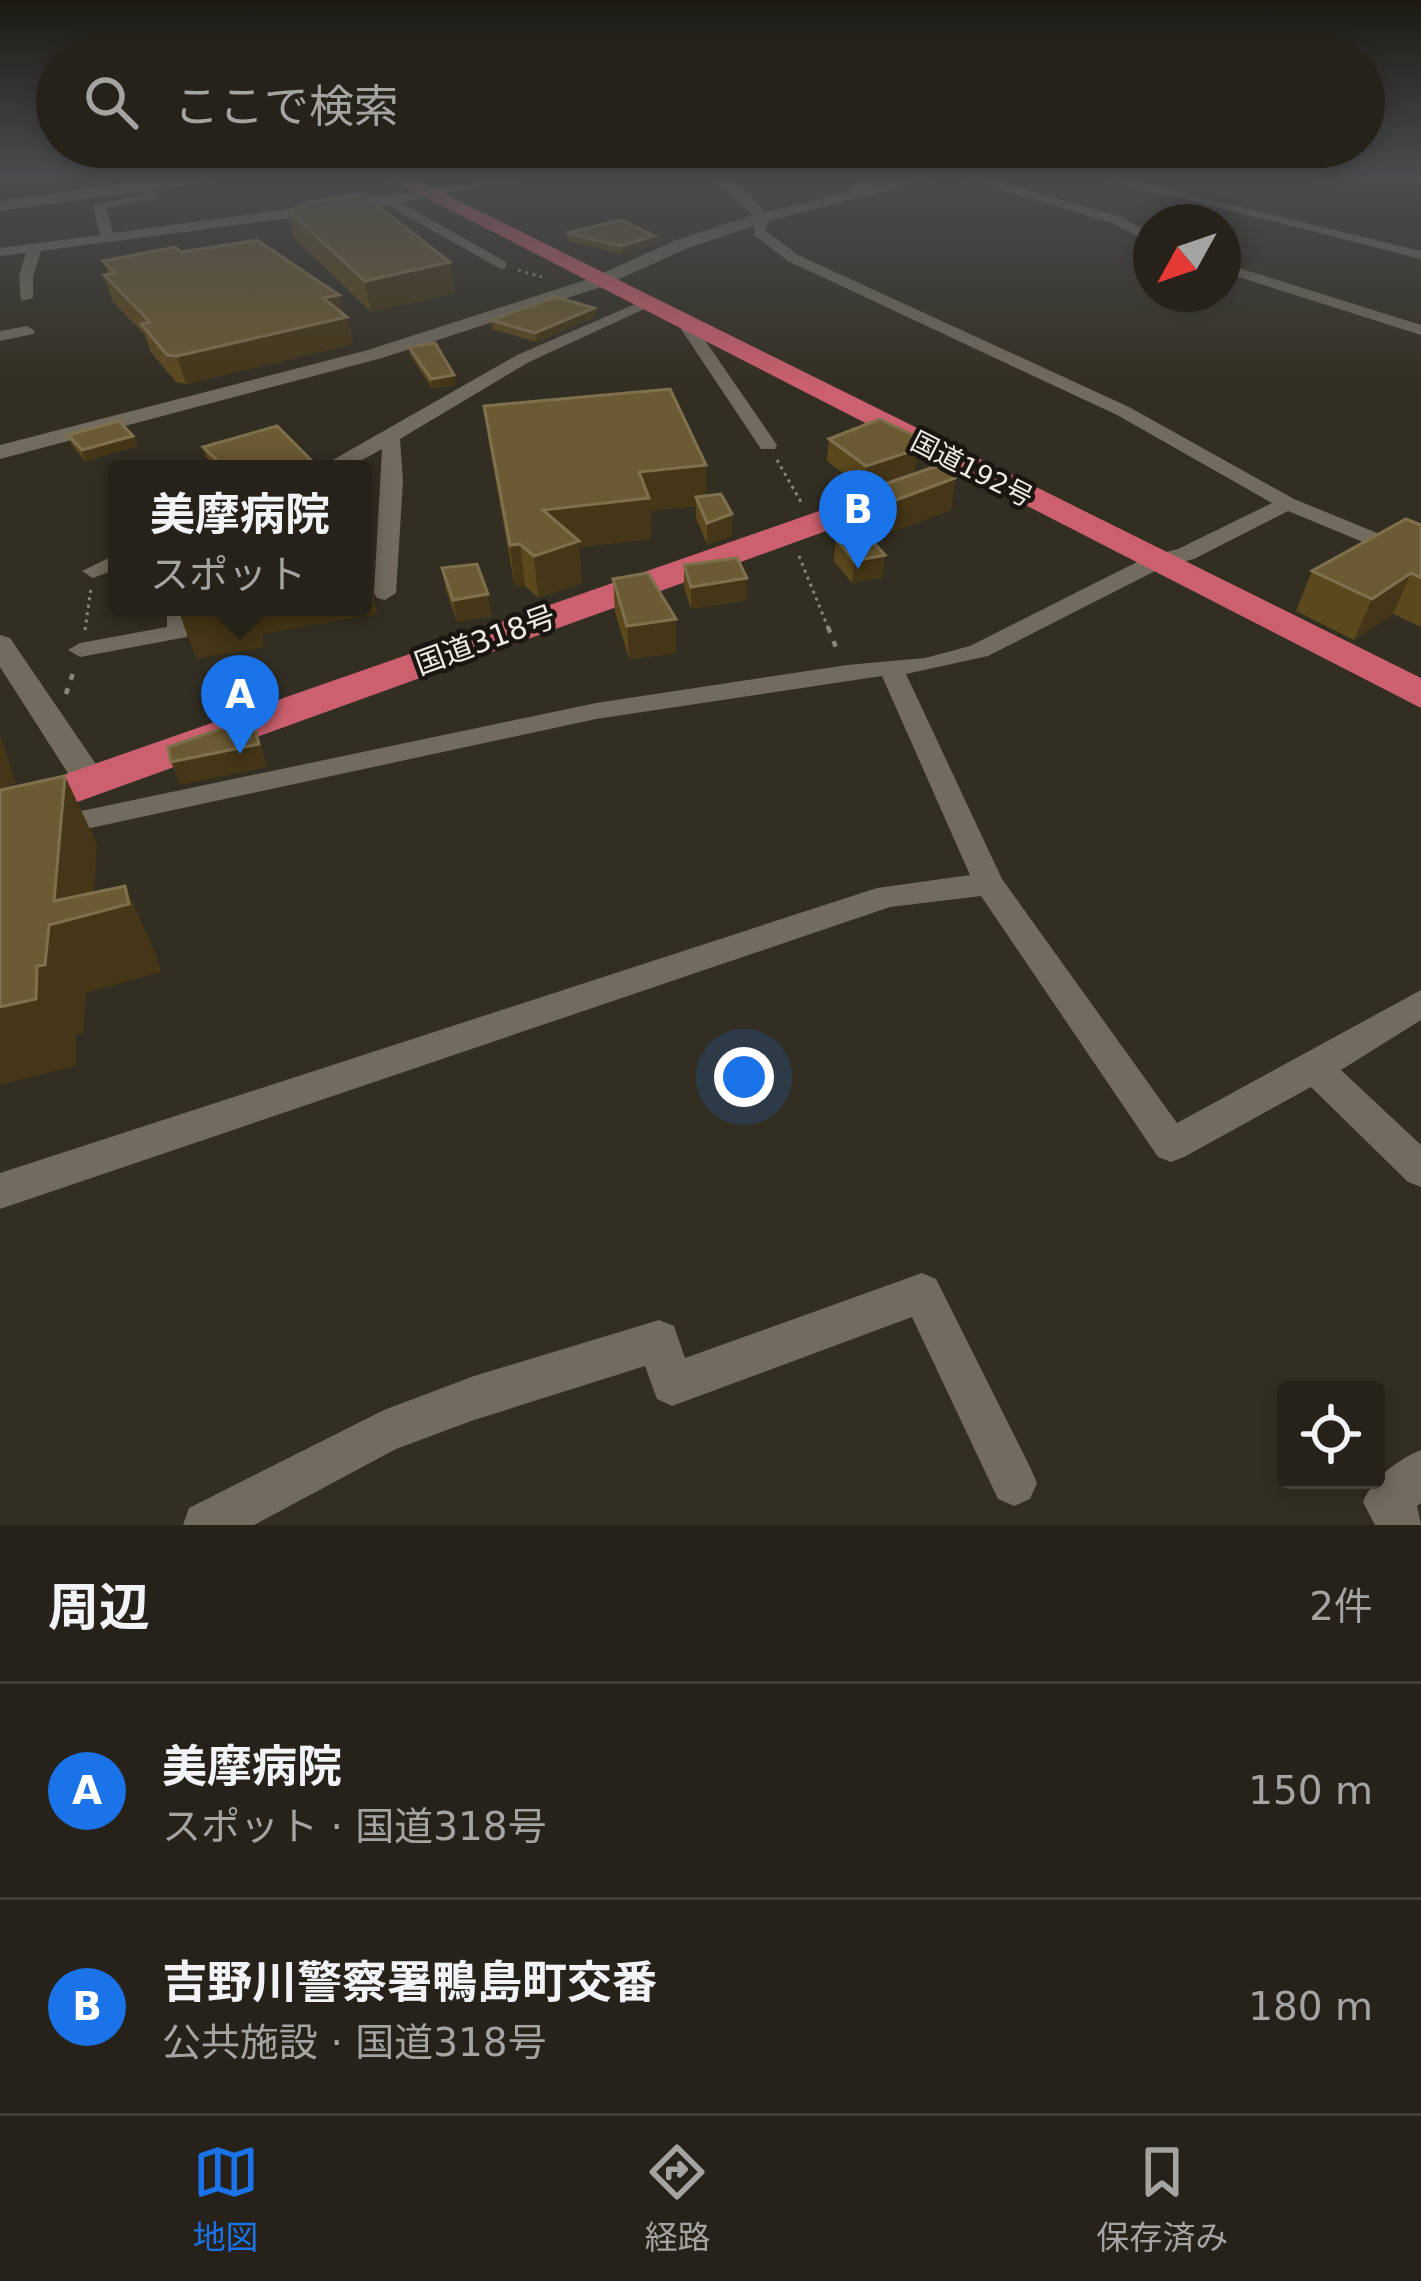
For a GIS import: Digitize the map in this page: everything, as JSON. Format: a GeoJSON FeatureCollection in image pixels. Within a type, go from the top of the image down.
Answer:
{"type":"FeatureCollection","features":[{"type":"Feature","properties":{"kind":"highway","name":"国道192号"},"geometry":{"type":"LineString","coordinates":[[525,248],[590,285],[645,305],[1421,695]]}},
{"type":"Feature","properties":{"kind":"highway","name":"国道318号"},"geometry":{"type":"LineString","coordinates":[[0,814],[970,468]]}},
{"type":"Feature","properties":{"kind":"street"},"geometry":{"type":"LineString","coordinates":[[26,298],[26,276],[35,248]]}},
{"type":"Feature","properties":{"kind":"street"},"geometry":{"type":"LineString","coordinates":[[477,248],[501,265]]}},
{"type":"Feature","properties":{"kind":"street"},"geometry":{"type":"LineString","coordinates":[[0,452],[375,355],[590,285],[673,248]]}},
{"type":"Feature","properties":{"kind":"street"},"geometry":{"type":"LineString","coordinates":[[780,248],[1123,411],[1287,503],[1418,554]]}},
{"type":"Feature","properties":{"kind":"street"},"geometry":{"type":"LineString","coordinates":[[1241,273],[1421,330]]}},
{"type":"Feature","properties":{"kind":"street"},"geometry":{"type":"LineString","coordinates":[[348,460],[534,353],[615,314],[645,305]]}},
{"type":"Feature","properties":{"kind":"street"},"geometry":{"type":"LineString","coordinates":[[687,326],[768,445]]}},
{"type":"Feature","properties":{"kind":"street"},"geometry":{"type":"LineString","coordinates":[[0,336],[27,331]]}},
{"type":"Feature","properties":{"kind":"street"},"geometry":{"type":"LineString","coordinates":[[385,593],[391,437]]}},
{"type":"Feature","properties":{"kind":"street"},"geometry":{"type":"LineString","coordinates":[[0,814],[19,830],[28,831],[596,711],[847,672],[892,670],[979,651],[1155,562],[1186,554],[1287,503]]}},
{"type":"Feature","properties":{"kind":"street"},"geometry":{"type":"LineString","coordinates":[[372,537],[390,534]]}},
{"type":"Feature","properties":{"kind":"street"},"geometry":{"type":"LineString","coordinates":[[93,571],[108,565]]}},
{"type":"Feature","properties":{"kind":"street"},"geometry":{"type":"LineString","coordinates":[[80,650],[179,632],[178,616]]}},
{"type":"Feature","properties":{"kind":"street"},"geometry":{"type":"LineString","coordinates":[[0,644],[90,781]]}},
{"type":"Feature","properties":{"kind":"street"},"geometry":{"type":"LineString","coordinates":[[892,670],[989,884],[1171,1144],[1315,1068],[1421,1003]]}},
{"type":"Feature","properties":{"kind":"street"},"geometry":{"type":"LineString","coordinates":[[0,1191],[889,896],[989,884]]}},
{"type":"Feature","properties":{"kind":"street"},"geometry":{"type":"LineString","coordinates":[[1315,1068],[1421,1170]]}},
{"type":"Feature","properties":{"kind":"street"},"geometry":{"type":"LineString","coordinates":[[206,1525],[384,1432],[475,1398],[659,1341],[672,1384],[922,1293],[1014,1483]]}},
{"type":"Feature","properties":{"kind":"street"},"geometry":{"type":"LineString","coordinates":[[1402,1525],[1385,1502],[1421,1473]]}},
{"type":"Feature","properties":{"kind":"path"},"geometry":{"type":"LineString","coordinates":[[501,265],[590,285]]}},
{"type":"Feature","properties":{"kind":"building"},"geometry":{"type":"Polygon","coordinates":[[[169,248],[181,252],[269,248],[339,295],[323,298],[347,317],[167,355],[141,324],[150,322],[104,275],[115,273],[103,261],[169,248]]]}},
{"type":"Feature","properties":{"kind":"building"},"geometry":{"type":"Polygon","coordinates":[[[329,248],[432,248],[450,262],[365,281],[329,248]]]}},
{"type":"Feature","properties":{"kind":"building"},"geometry":{"type":"Polygon","coordinates":[[[556,297],[594,308],[535,333],[491,320],[556,297]]]}},
{"type":"Feature","properties":{"kind":"building"},"geometry":{"type":"Polygon","coordinates":[[[435,343],[454,375],[431,379],[409,347],[435,343]]]}},
{"type":"Feature","properties":{"kind":"building"},"geometry":{"type":"Polygon","coordinates":[[[670,389],[706,465],[639,472],[649,498],[543,510],[579,541],[534,556],[520,544],[510,545],[484,406],[670,389]]]}},
{"type":"Feature","properties":{"kind":"building"},"geometry":{"type":"Polygon","coordinates":[[[880,419],[917,437],[918,449],[866,466],[829,439],[880,419]]]}},
{"type":"Feature","properties":{"kind":"building"},"geometry":{"type":"Polygon","coordinates":[[[119,421],[133,436],[82,450],[68,435],[119,421]]]}},
{"type":"Feature","properties":{"kind":"building"},"geometry":{"type":"Polygon","coordinates":[[[277,426],[311,460],[217,460],[203,447],[277,426]]]}},
{"type":"Feature","properties":{"kind":"building"},"geometry":{"type":"Polygon","coordinates":[[[949,462],[955,478],[888,503],[867,490],[949,462]]]}},
{"type":"Feature","properties":{"kind":"building"},"geometry":{"type":"Polygon","coordinates":[[[721,494],[732,514],[707,523],[696,497],[721,494]]]}},
{"type":"Feature","properties":{"kind":"building"},"geometry":{"type":"Polygon","coordinates":[[[1406,519],[1421,525],[1421,578],[1411,573],[1372,599],[1312,571],[1406,519]]]}},
{"type":"Feature","properties":{"kind":"building"},"geometry":{"type":"Polygon","coordinates":[[[866,534],[885,555],[854,561],[836,539],[866,534]]]}},
{"type":"Feature","properties":{"kind":"building"},"geometry":{"type":"Polygon","coordinates":[[[737,558],[747,578],[691,587],[684,565],[737,558]]]}},
{"type":"Feature","properties":{"kind":"building"},"geometry":{"type":"Polygon","coordinates":[[[477,564],[488,594],[453,600],[442,568],[477,564]]]}},
{"type":"Feature","properties":{"kind":"building"},"geometry":{"type":"Polygon","coordinates":[[[648,573],[676,619],[627,626],[613,579],[648,573]]]}},
{"type":"Feature","properties":{"kind":"building"},"geometry":{"type":"Polygon","coordinates":[[[252,718],[259,744],[171,762],[168,747],[252,718]]]}},
{"type":"Feature","properties":{"kind":"building"},"geometry":{"type":"Polygon","coordinates":[[[65,776],[54,901],[125,886],[129,904],[49,925],[45,965],[37,966],[36,999],[0,1007],[0,790],[65,776]]]}},
{"type":"Feature","properties":{"kind":"place","name":"吉野川警察署鴨島町交番"},"geometry":{"type":"Point","coordinates":[858,569]}},
{"type":"Feature","properties":{"kind":"place","name":"美摩病院"},"geometry":{"type":"Point","coordinates":[240,754]}}]}
